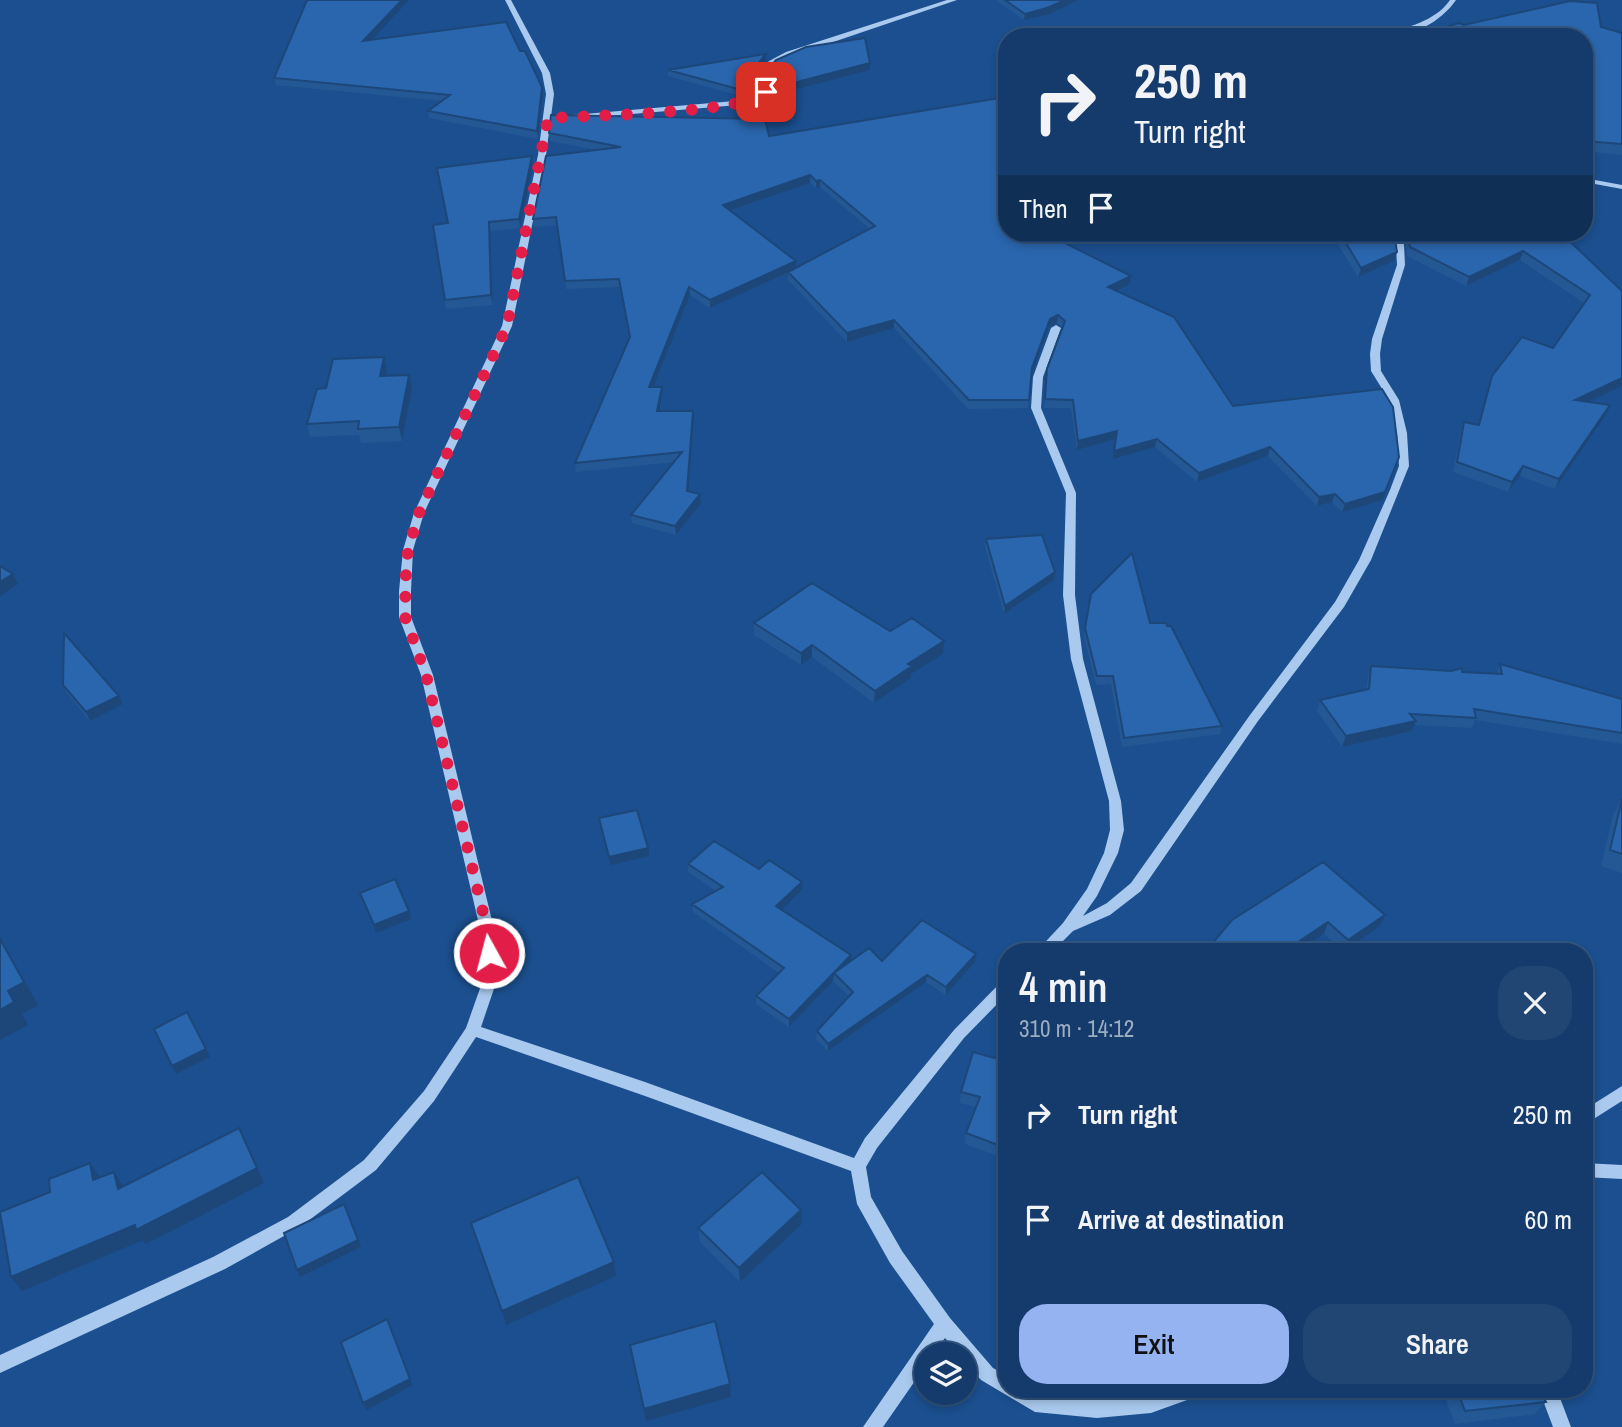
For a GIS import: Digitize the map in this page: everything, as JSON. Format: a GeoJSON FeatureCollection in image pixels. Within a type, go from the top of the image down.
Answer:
{"type":"FeatureCollection","features":[{"type":"Feature","properties":{"kind":"street"},"geometry":{"type":"LineString","coordinates":[[0,1364],[219,1263],[294,1222],[370,1165],[429,1096],[473,1031],[491,977],[487,929],[426,675],[405,617],[408,550],[419,513],[507,326],[548,118],[550,94],[546,73],[508,0]]}},
{"type":"Feature","properties":{"kind":"street"},"geometry":{"type":"LineString","coordinates":[[548,118],[747,102],[766,92],[763,73],[772,63],[789,54],[954,0]]}},
{"type":"Feature","properties":{"kind":"street"},"geometry":{"type":"LineString","coordinates":[[1411,28],[1443,13],[1453,0]]}},
{"type":"Feature","properties":{"kind":"street"},"geometry":{"type":"LineString","coordinates":[[1593,182],[1622,187]]}},
{"type":"Feature","properties":{"kind":"street"},"geometry":{"type":"LineString","coordinates":[[1068,926],[1095,918],[1116,907],[1136,887],[1254,718],[1340,604],[1365,560],[1404,466],[1402,432],[1394,400],[1376,371],[1377,339],[1401,265],[1399,242]]}},
{"type":"Feature","properties":{"kind":"street"},"geometry":{"type":"LineString","coordinates":[[1052,943],[1068,926],[1092,892],[1111,853],[1117,830],[1115,801],[1077,659],[1069,595],[1071,493],[1036,408],[1038,373],[1056,328]]}},
{"type":"Feature","properties":{"kind":"street"},"geometry":{"type":"LineString","coordinates":[[998,994],[959,1034],[871,1143],[858,1166],[863,1199],[896,1257],[944,1324],[988,1374],[998,1380]]}},
{"type":"Feature","properties":{"kind":"street"},"geometry":{"type":"LineString","coordinates":[[473,1031],[645,1089],[858,1166]]}},
{"type":"Feature","properties":{"kind":"street"},"geometry":{"type":"LineString","coordinates":[[1593,1112],[1622,1093]]}},
{"type":"Feature","properties":{"kind":"street"},"geometry":{"type":"LineString","coordinates":[[1593,1170],[1622,1172]]}},
{"type":"Feature","properties":{"kind":"street"},"geometry":{"type":"LineString","coordinates":[[872,1427],[944,1324]]}},
{"type":"Feature","properties":{"kind":"street"},"geometry":{"type":"LineString","coordinates":[[1027,1398],[1035,1403],[1097,1409],[1151,1405],[1170,1398]]}},
{"type":"Feature","properties":{"kind":"street"},"geometry":{"type":"LineString","coordinates":[[1552,1398],[1562,1427]]}},
{"type":"Feature","properties":{"kind":"building"},"geometry":{"type":"Polygon","coordinates":[[[307,0],[402,0],[363,41],[506,22],[520,51],[525,51],[542,87],[537,131],[428,111],[450,95],[274,78],[307,0]]]}},
{"type":"Feature","properties":{"kind":"building"},"geometry":{"type":"Polygon","coordinates":[[[1005,0],[1065,0],[1025,14],[1005,0]]]}},
{"type":"Feature","properties":{"kind":"building"},"geometry":{"type":"Polygon","coordinates":[[[1570,1],[1597,3],[1601,27],[1622,33],[1622,144],[1593,142],[1593,28],[1444,28],[1459,23],[1464,25],[1570,1]]]}},
{"type":"Feature","properties":{"kind":"building"},"geometry":{"type":"Polygon","coordinates":[[[865,38],[870,63],[770,89],[770,67],[776,60],[806,47],[865,38]]]}},
{"type":"Feature","properties":{"kind":"building"},"geometry":{"type":"Polygon","coordinates":[[[766,54],[757,65],[760,83],[745,91],[668,70],[766,54]]]}},
{"type":"Feature","properties":{"kind":"building"},"geometry":{"type":"Polygon","coordinates":[[[998,98],[998,242],[1063,242],[1131,276],[1108,287],[1174,317],[1233,406],[1382,389],[1393,407],[1399,457],[1385,492],[1345,504],[1335,494],[1319,497],[1270,447],[1199,473],[1157,439],[1114,451],[1117,431],[1078,441],[1073,400],[1045,399],[1047,369],[1065,321],[1058,315],[1050,319],[1032,368],[1029,400],[969,400],[894,320],[847,333],[788,272],[875,226],[820,180],[816,181],[810,175],[723,205],[796,261],[710,300],[689,287],[649,387],[662,387],[657,411],[693,411],[687,491],[700,494],[675,526],[631,515],[682,452],[575,463],[630,337],[619,279],[565,281],[556,217],[533,219],[546,156],[621,147],[549,133],[551,115],[765,119],[769,136],[998,98]]]}},
{"type":"Feature","properties":{"kind":"building"},"geometry":{"type":"Polygon","coordinates":[[[532,156],[519,219],[489,222],[491,295],[445,300],[433,225],[448,223],[437,168],[532,156]]]}},
{"type":"Feature","properties":{"kind":"building"},"geometry":{"type":"Polygon","coordinates":[[[1345,242],[1395,242],[1397,252],[1361,268],[1345,242]]]}},
{"type":"Feature","properties":{"kind":"building"},"geometry":{"type":"Polygon","coordinates":[[[1409,242],[1570,242],[1622,291],[1622,378],[1575,400],[1610,405],[1559,479],[1523,466],[1512,482],[1457,462],[1464,422],[1479,425],[1492,376],[1522,337],[1553,348],[1590,295],[1523,251],[1469,277],[1410,247],[1409,242]]]}},
{"type":"Feature","properties":{"kind":"building"},"geometry":{"type":"Polygon","coordinates":[[[384,357],[380,376],[409,375],[399,427],[358,429],[359,421],[307,424],[317,389],[326,388],[333,359],[384,357]]]}},
{"type":"Feature","properties":{"kind":"building"},"geometry":{"type":"Polygon","coordinates":[[[1042,535],[1055,572],[1005,606],[986,539],[1042,535]]]}},
{"type":"Feature","properties":{"kind":"building"},"geometry":{"type":"Polygon","coordinates":[[[1132,553],[1150,623],[1166,623],[1171,626],[1222,726],[1124,738],[1113,676],[1097,676],[1085,628],[1091,594],[1132,553]]]}},
{"type":"Feature","properties":{"kind":"building"},"geometry":{"type":"Polygon","coordinates":[[[0,566],[13,574],[0,582],[0,566]]]}},
{"type":"Feature","properties":{"kind":"building"},"geometry":{"type":"Polygon","coordinates":[[[812,583],[890,631],[912,618],[944,641],[908,664],[912,666],[875,691],[812,645],[801,653],[754,623],[812,583]]]}},
{"type":"Feature","properties":{"kind":"building"},"geometry":{"type":"Polygon","coordinates":[[[64,633],[119,696],[86,712],[63,685],[64,633]]]}},
{"type":"Feature","properties":{"kind":"building"},"geometry":{"type":"Polygon","coordinates":[[[1500,664],[1622,699],[1622,733],[1474,709],[1476,718],[1410,714],[1416,721],[1346,736],[1320,700],[1369,689],[1371,666],[1451,671],[1462,668],[1462,672],[1502,674],[1500,664]]]}},
{"type":"Feature","properties":{"kind":"building"},"geometry":{"type":"Polygon","coordinates":[[[1622,799],[1622,854],[1610,850],[1622,799]]]}},
{"type":"Feature","properties":{"kind":"building"},"geometry":{"type":"Polygon","coordinates":[[[637,810],[648,848],[609,857],[599,818],[637,810]]]}},
{"type":"Feature","properties":{"kind":"building"},"geometry":{"type":"Polygon","coordinates":[[[714,841],[759,869],[769,860],[802,882],[776,906],[851,955],[789,1019],[756,996],[784,968],[692,904],[723,887],[688,864],[714,841]]]}},
{"type":"Feature","properties":{"kind":"building"},"geometry":{"type":"Polygon","coordinates":[[[1323,862],[1385,915],[1348,940],[1328,922],[1296,943],[1213,943],[1232,920],[1323,862]]]}},
{"type":"Feature","properties":{"kind":"building"},"geometry":{"type":"Polygon","coordinates":[[[395,879],[409,911],[374,925],[360,893],[395,879]]]}},
{"type":"Feature","properties":{"kind":"building"},"geometry":{"type":"Polygon","coordinates":[[[922,920],[976,954],[946,987],[927,975],[828,1044],[817,1031],[853,992],[834,973],[869,948],[882,961],[922,920]]]}},
{"type":"Feature","properties":{"kind":"building"},"geometry":{"type":"Polygon","coordinates":[[[0,939],[24,982],[8,991],[14,1002],[0,1010],[0,939]]]}},
{"type":"Feature","properties":{"kind":"building"},"geometry":{"type":"Polygon","coordinates":[[[187,1012],[206,1049],[172,1066],[154,1029],[187,1012]]]}},
{"type":"Feature","properties":{"kind":"building"},"geometry":{"type":"Polygon","coordinates":[[[973,1052],[995,1058],[998,1054],[998,1145],[966,1133],[980,1097],[961,1092],[973,1052]]]}},
{"type":"Feature","properties":{"kind":"building"},"geometry":{"type":"Polygon","coordinates":[[[239,1128],[257,1168],[136,1230],[135,1225],[11,1277],[0,1212],[50,1192],[49,1179],[90,1163],[93,1180],[114,1172],[118,1189],[239,1128]]]}},
{"type":"Feature","properties":{"kind":"building"},"geometry":{"type":"Polygon","coordinates":[[[762,1172],[801,1210],[739,1268],[698,1228],[762,1172]]]}},
{"type":"Feature","properties":{"kind":"building"},"geometry":{"type":"Polygon","coordinates":[[[578,1177],[614,1262],[502,1311],[471,1223],[578,1177]]]}},
{"type":"Feature","properties":{"kind":"building"},"geometry":{"type":"Polygon","coordinates":[[[344,1204],[358,1240],[297,1270],[284,1233],[344,1204]]]}},
{"type":"Feature","properties":{"kind":"building"},"geometry":{"type":"Polygon","coordinates":[[[387,1319],[410,1379],[363,1403],[341,1342],[387,1319]]]}},
{"type":"Feature","properties":{"kind":"building"},"geometry":{"type":"Polygon","coordinates":[[[715,1321],[730,1384],[644,1409],[630,1345],[715,1321]]]}},
{"type":"Feature","properties":{"kind":"building"},"geometry":{"type":"Polygon","coordinates":[[[1460,1398],[1544,1398],[1546,1402],[1465,1411],[1460,1398]]]}},
{"type":"Feature","properties":{"kind":"route"},"geometry":{"type":"LineString","coordinates":[[489,953],[487,929],[455,786],[426,675],[405,617],[408,550],[419,513],[507,326],[548,118],[717,106],[747,102],[766,92]]}}]}
